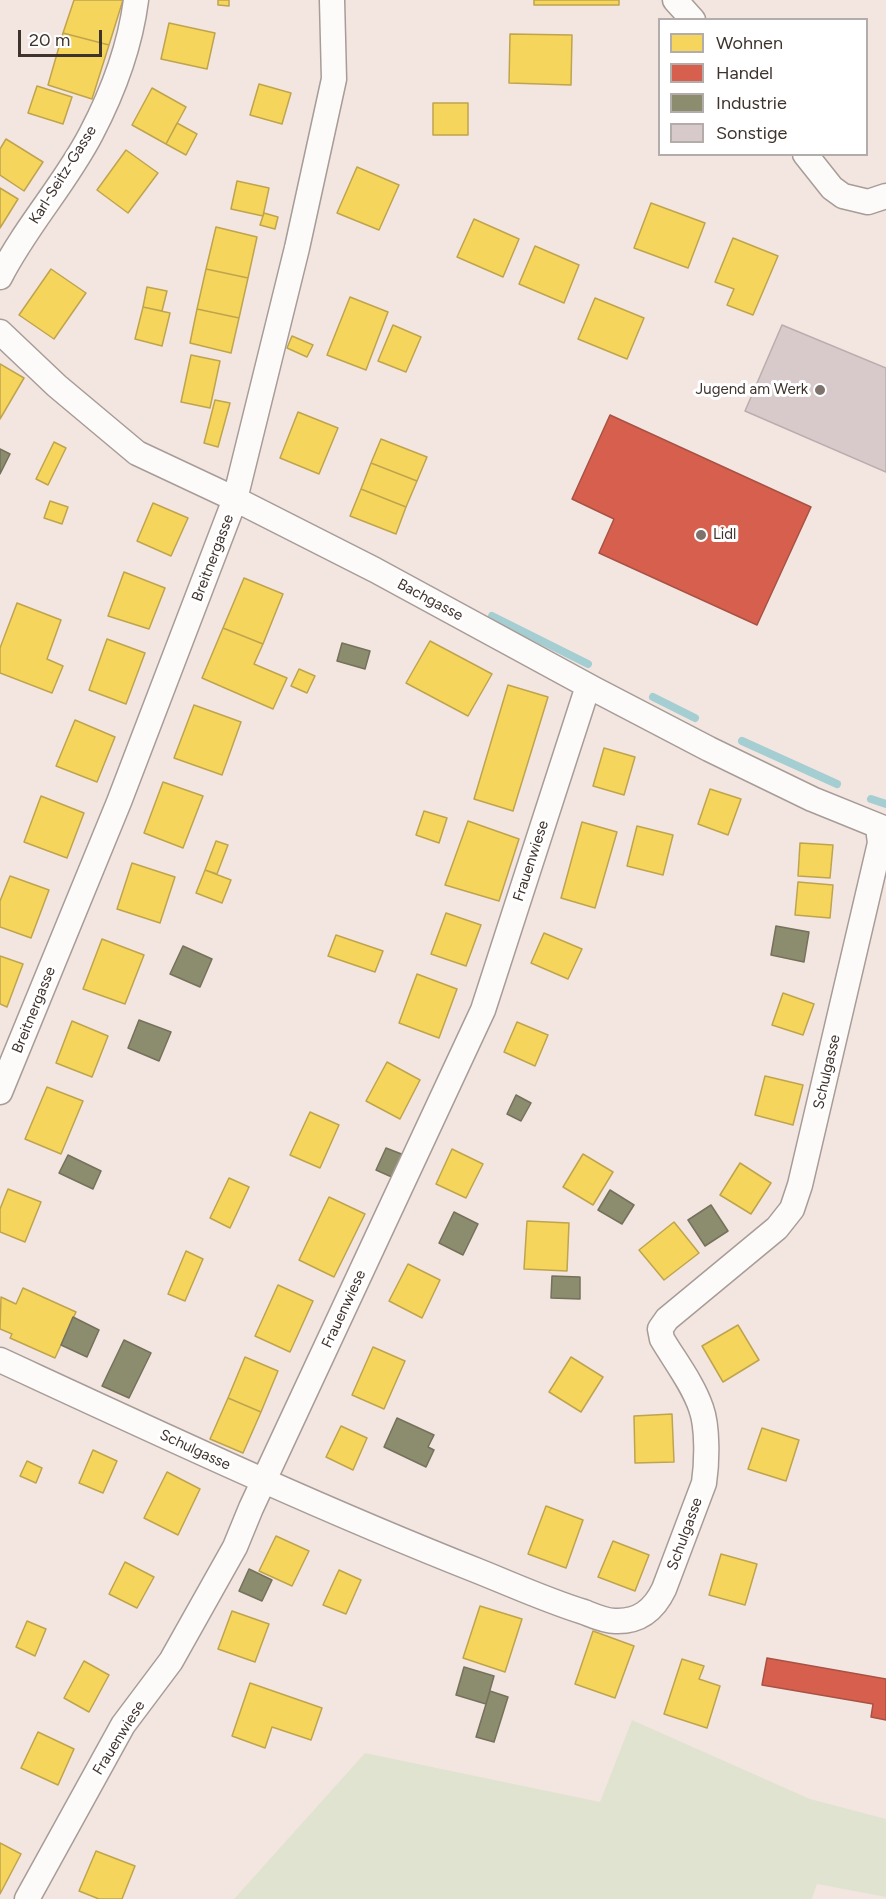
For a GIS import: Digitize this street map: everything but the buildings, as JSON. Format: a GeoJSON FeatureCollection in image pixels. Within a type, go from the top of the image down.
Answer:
{"type":"FeatureCollection","features":[{"type":"Feature","properties":{"kind":"street","name":"Karl-Seitz-Gasse"},"geometry":{"type":"LineString","coordinates":[[0,277],[91,135],[129,43],[136,0]]}},
{"type":"Feature","properties":{"kind":"street","name":"Breitnergasse"},"geometry":{"type":"LineString","coordinates":[[0,1092],[119,802],[235,499],[297,248],[334,79],[332,0]]}},
{"type":"Feature","properties":{"kind":"street"},"geometry":{"type":"LineString","coordinates":[[675,0],[691,18]]}},
{"type":"Feature","properties":{"kind":"street"},"geometry":{"type":"LineString","coordinates":[[807,156],[832,188],[843,196],[868,202],[886,196]]}},
{"type":"Feature","properties":{"kind":"street","name":"Bachgasse"},"geometry":{"type":"LineString","coordinates":[[0,332],[57,386],[136,453],[235,499],[386,576],[709,749],[812,799],[882,828]]}},
{"type":"Feature","properties":{"kind":"street","name":"Frauenwiese"},"geometry":{"type":"LineString","coordinates":[[27,1899],[123,1725],[171,1661],[235,1547],[483,1010],[588,686]]}},
{"type":"Feature","properties":{"kind":"street","name":"Schulgasse"},"geometry":{"type":"LineString","coordinates":[[0,1360],[264,1481],[416,1546],[571,1608],[611,1621],[639,1618],[659,1601],[704,1483],[706,1469],[702,1411],[662,1339],[660,1329],[667,1319],[777,1228],[792,1209],[800,1185],[882,828]]}},
{"type":"Feature","properties":{"kind":"green space"},"geometry":{"type":"Polygon","coordinates":[[[632,1720],[810,1799],[886,1819],[886,1897],[817,1884],[812,1899],[234,1899],[365,1753],[600,1802],[632,1720]]]}},
{"type":"Feature","properties":{"kind":"waterway"},"geometry":{"type":"LineString","coordinates":[[492,616],[588,664]]}},
{"type":"Feature","properties":{"kind":"waterway"},"geometry":{"type":"LineString","coordinates":[[653,697],[695,718]]}},
{"type":"Feature","properties":{"kind":"waterway"},"geometry":{"type":"LineString","coordinates":[[742,741],[837,784]]}},
{"type":"Feature","properties":{"kind":"waterway"},"geometry":{"type":"LineString","coordinates":[[871,799],[886,804]]}},
{"type":"Feature","properties":{"kind":"place","name":"Jugend am Werk"},"geometry":{"type":"Point","coordinates":[820,390]}},
{"type":"Feature","properties":{"kind":"place","name":"Lidl"},"geometry":{"type":"Point","coordinates":[701,535]}}]}
